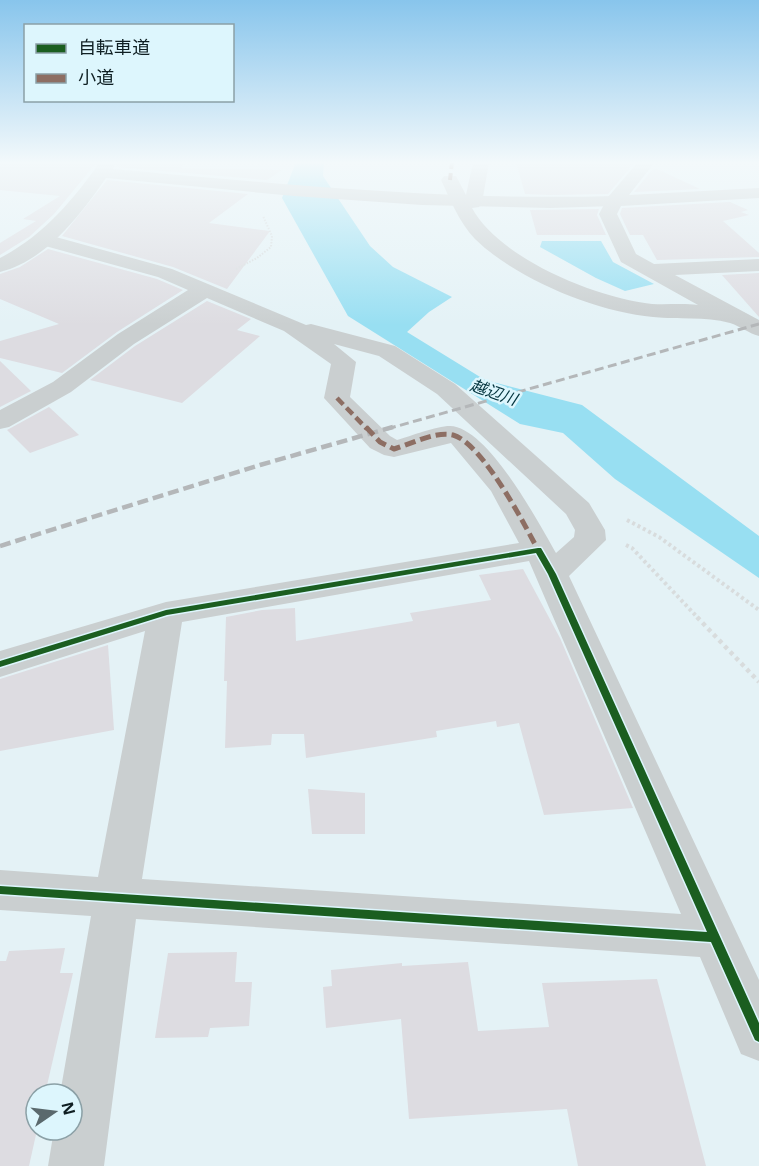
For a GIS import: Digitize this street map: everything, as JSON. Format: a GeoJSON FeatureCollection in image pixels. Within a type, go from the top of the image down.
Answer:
{"type":"FeatureCollection","features":[{"type":"Feature","properties":{"kind":"street"},"geometry":{"type":"LineString","coordinates":[[0,266],[45,240],[69,216]]}},
{"type":"Feature","properties":{"kind":"street"},"geometry":{"type":"LineString","coordinates":[[467,216],[504,254],[547,277],[586,292],[648,311],[681,310],[734,316]]}},
{"type":"Feature","properties":{"kind":"street"},"geometry":{"type":"LineString","coordinates":[[609,216],[628,258],[759,329]]}},
{"type":"Feature","properties":{"kind":"street"},"geometry":{"type":"LineString","coordinates":[[0,664],[166,613],[545,562],[590,540],[584,520],[446,389],[387,351],[292,326],[165,273],[45,240]]}},
{"type":"Feature","properties":{"kind":"street"},"geometry":{"type":"LineString","coordinates":[[649,270],[759,266]]}},
{"type":"Feature","properties":{"kind":"street"},"geometry":{"type":"LineString","coordinates":[[0,421],[62,387],[201,287]]}},
{"type":"Feature","properties":{"kind":"street"},"geometry":{"type":"LineString","coordinates":[[292,326],[344,362],[337,398],[380,442],[394,449],[450,434],[461,437],[504,488],[545,562],[712,937],[759,1036]]}},
{"type":"Feature","properties":{"kind":"street"},"geometry":{"type":"LineString","coordinates":[[76,1166],[116,900],[166,613]]}},
{"type":"Feature","properties":{"kind":"street"},"geometry":{"type":"LineString","coordinates":[[0,891],[712,937]]}},
{"type":"Feature","properties":{"kind":"path"},"geometry":{"type":"LineString","coordinates":[[201,287],[249,263],[271,247],[272,236],[263,216]]}},
{"type":"Feature","properties":{"kind":"path"},"geometry":{"type":"LineString","coordinates":[[584,520],[603,510],[636,524],[659,537],[759,610]]}},
{"type":"Feature","properties":{"kind":"path"},"geometry":{"type":"LineString","coordinates":[[584,520],[632,548],[759,682]]}},
{"type":"Feature","properties":{"kind":"water","name":"越辺川"},"geometry":{"type":"Polygon","coordinates":[[[292,216],[350,216],[370,246],[393,267],[452,297],[429,312],[407,332],[485,380],[582,405],[759,536],[759,578],[615,479],[563,433],[520,424],[348,316],[292,216]]]}},
{"type":"Feature","properties":{"kind":"water"},"geometry":{"type":"Polygon","coordinates":[[[542,241],[601,241],[613,262],[654,284],[625,291],[540,247],[542,241]]]}},
{"type":"Feature","properties":{"kind":"building"},"geometry":{"type":"Polygon","coordinates":[[[27,216],[51,216],[29,237],[0,255],[0,243],[36,221],[23,219],[27,216]]]}},
{"type":"Feature","properties":{"kind":"building"},"geometry":{"type":"Polygon","coordinates":[[[78,216],[218,216],[209,223],[270,231],[227,289],[173,267],[62,236],[78,216]]]}},
{"type":"Feature","properties":{"kind":"building"},"geometry":{"type":"Polygon","coordinates":[[[532,216],[598,216],[606,235],[537,235],[532,216]]]}},
{"type":"Feature","properties":{"kind":"building"},"geometry":{"type":"Polygon","coordinates":[[[621,216],[743,216],[723,221],[759,253],[759,257],[657,260],[643,235],[630,235],[621,216]]]}},
{"type":"Feature","properties":{"kind":"building"},"geometry":{"type":"Polygon","coordinates":[[[48,249],[157,279],[183,290],[117,332],[62,373],[0,358],[0,341],[59,324],[0,299],[0,274],[20,267],[48,249]]]}},
{"type":"Feature","properties":{"kind":"building"},"geometry":{"type":"Polygon","coordinates":[[[759,273],[759,317],[722,275],[759,273]]]}},
{"type":"Feature","properties":{"kind":"building"},"geometry":{"type":"Polygon","coordinates":[[[207,301],[251,319],[237,330],[260,336],[182,403],[90,380],[135,346],[207,301]]]}},
{"type":"Feature","properties":{"kind":"building"},"geometry":{"type":"Polygon","coordinates":[[[0,361],[31,391],[0,407],[0,361]]]}},
{"type":"Feature","properties":{"kind":"building"},"geometry":{"type":"Polygon","coordinates":[[[49,407],[79,435],[30,453],[7,430],[49,407]]]}},
{"type":"Feature","properties":{"kind":"building"},"geometry":{"type":"Polygon","coordinates":[[[523,569],[560,638],[633,808],[544,815],[519,723],[497,727],[496,721],[436,731],[437,737],[306,758],[304,734],[272,734],[271,745],[225,748],[226,617],[262,610],[295,608],[296,641],[413,621],[410,613],[491,600],[479,575],[523,569]]]}},
{"type":"Feature","properties":{"kind":"building"},"geometry":{"type":"Polygon","coordinates":[[[108,645],[114,730],[0,751],[0,679],[108,645]]]}},
{"type":"Feature","properties":{"kind":"building"},"geometry":{"type":"Polygon","coordinates":[[[308,789],[365,793],[365,834],[312,834],[308,789]]]}},
{"type":"Feature","properties":{"kind":"building"},"geometry":{"type":"Polygon","coordinates":[[[65,948],[60,973],[73,973],[48,1082],[24,1082],[24,1142],[34,1142],[29,1166],[0,1166],[0,961],[6,961],[9,951],[65,948]]]}},
{"type":"Feature","properties":{"kind":"building"},"geometry":{"type":"Polygon","coordinates":[[[237,952],[235,982],[252,982],[249,1026],[210,1028],[208,1037],[155,1038],[168,953],[237,952]]]}},
{"type":"Feature","properties":{"kind":"building"},"geometry":{"type":"Polygon","coordinates":[[[468,962],[478,1031],[549,1027],[542,983],[657,979],[706,1166],[578,1166],[567,1109],[409,1119],[401,1019],[326,1028],[323,987],[332,986],[331,970],[402,963],[402,966],[468,962]]]}},
{"type":"Feature","properties":{"kind":"railway"},"geometry":{"type":"LineString","coordinates":[[387,429],[759,324]]}},
{"type":"Feature","properties":{"kind":"railway"},"geometry":{"type":"LineString","coordinates":[[0,546],[260,465],[393,427]]}},
{"type":"Feature","properties":{"kind":"marked path"},"geometry":{"type":"LineString","coordinates":[[337,398],[380,442],[394,449],[439,436],[452,435],[462,439],[474,450],[500,484],[538,550]]}},
{"type":"Feature","properties":{"kind":"cycle path"},"geometry":{"type":"LineString","coordinates":[[0,664],[166,613],[538,550],[552,574],[759,1036]]}},
{"type":"Feature","properties":{"kind":"cycle path"},"geometry":{"type":"LineString","coordinates":[[0,890],[712,937]]}}]}
